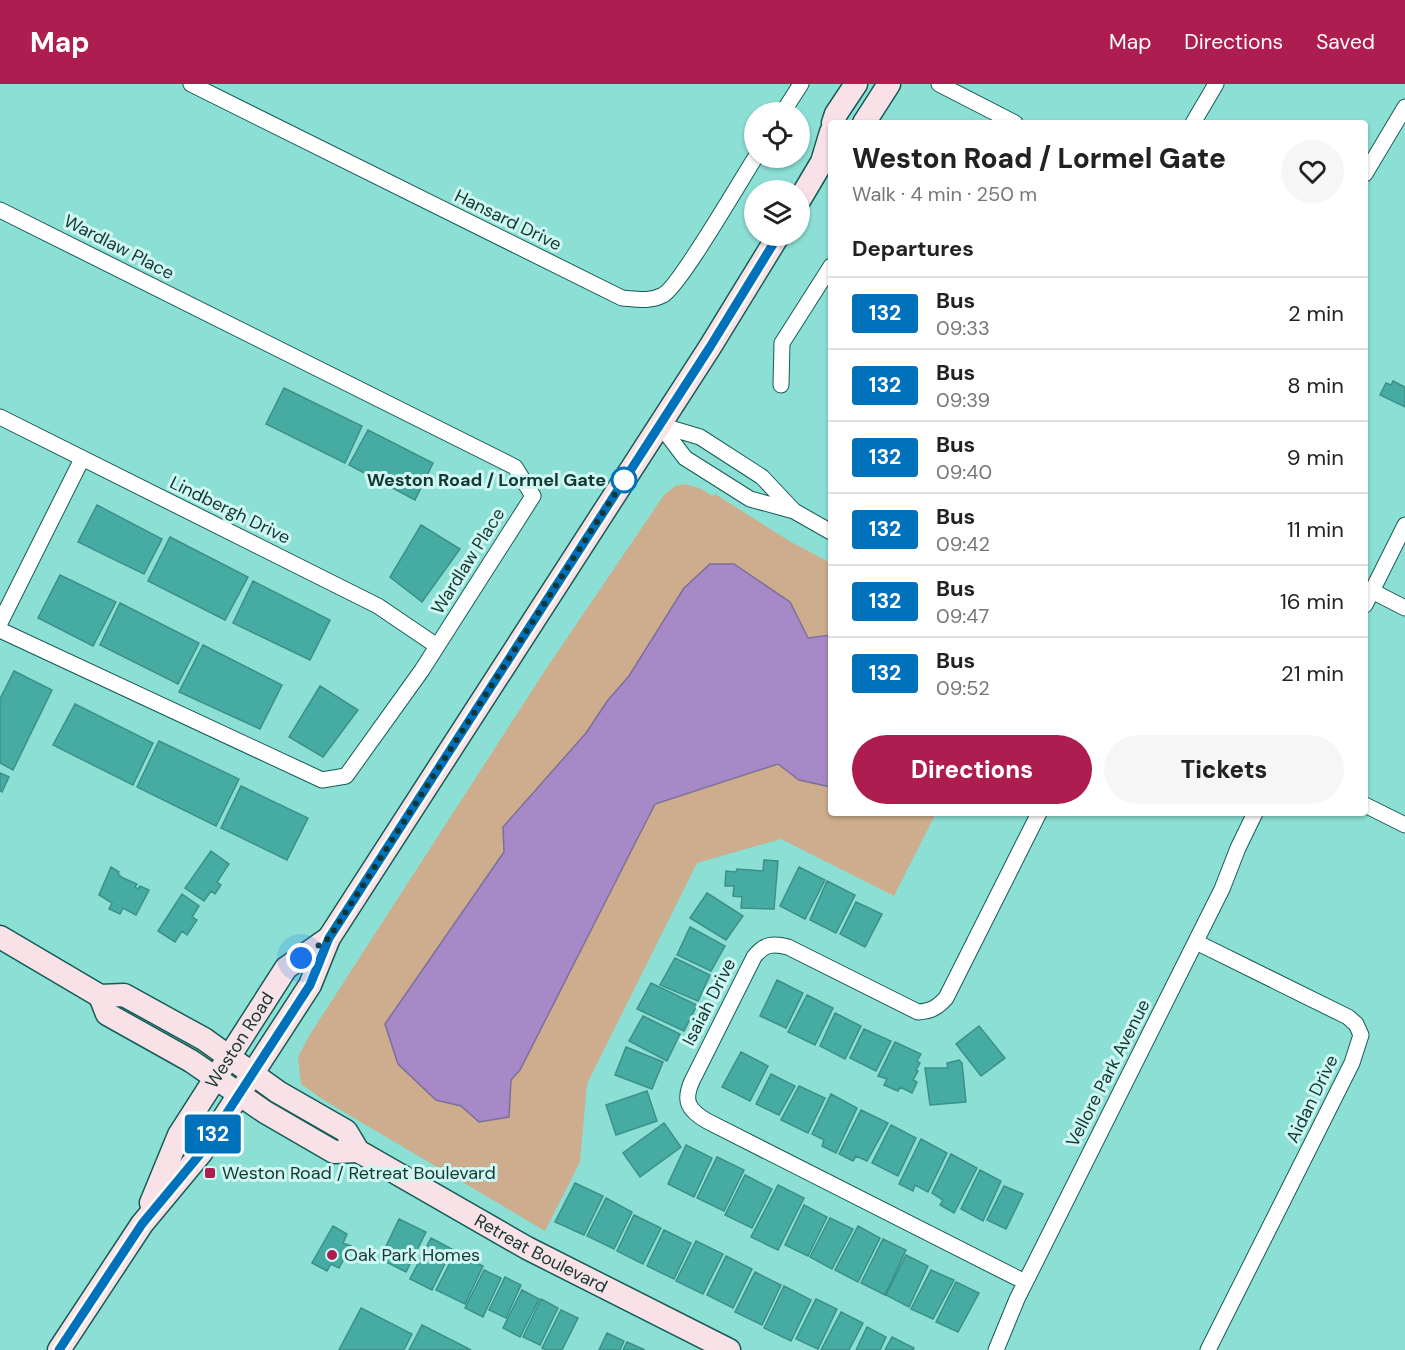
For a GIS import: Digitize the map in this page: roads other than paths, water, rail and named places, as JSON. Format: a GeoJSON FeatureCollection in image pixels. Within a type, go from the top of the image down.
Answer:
{"type":"FeatureCollection","features":[{"type":"Feature","properties":{"kind":"main road"},"geometry":{"type":"LineString","coordinates":[[835,120],[836,114],[856,84]]}},
{"type":"Feature","properties":{"kind":"main road"},"geometry":{"type":"LineString","coordinates":[[866,120],[889,84]]}},
{"type":"Feature","properties":{"kind":"main road"},"geometry":{"type":"LineString","coordinates":[[810,184],[827,158]]}},
{"type":"Feature","properties":{"kind":"main road","name":"Weston Road"},"geometry":{"type":"LineString","coordinates":[[59,1350],[142,1224],[201,1153],[310,985],[329,938],[710,347],[772,246]]}},
{"type":"Feature","properties":{"kind":"main road"},"geometry":{"type":"LineString","coordinates":[[0,937],[100,996]]}},
{"type":"Feature","properties":{"kind":"main road","name":"Weston Road"},"geometry":{"type":"LineString","coordinates":[[142,1224],[179,1135],[286,969],[329,938]]}},
{"type":"Feature","properties":{"kind":"main road","name":"Retreat Boulevard"},"geometry":{"type":"LineString","coordinates":[[358,1151],[334,1152],[265,1112],[191,1061],[107,1014],[100,996],[124,995],[204,1039],[278,1092],[346,1131],[358,1151],[527,1248],[729,1350]]}},
{"type":"Feature","properties":{"kind":"street","name":"Hansard Drive"},"geometry":{"type":"LineString","coordinates":[[191,84],[622,298],[647,300],[665,295],[684,270],[749,168]]}},
{"type":"Feature","properties":{"kind":"street"},"geometry":{"type":"LineString","coordinates":[[789,102],[801,84]]}},
{"type":"Feature","properties":{"kind":"street"},"geometry":{"type":"LineString","coordinates":[[939,84],[1009,120]]}},
{"type":"Feature","properties":{"kind":"street"},"geometry":{"type":"LineString","coordinates":[[1195,120],[1216,84]]}},
{"type":"Feature","properties":{"kind":"street"},"geometry":{"type":"LineString","coordinates":[[1368,169],[1405,107]]}},
{"type":"Feature","properties":{"kind":"street","name":"Wardlaw Place"},"geometry":{"type":"LineString","coordinates":[[0,210],[515,468],[533,496],[437,646],[346,776],[322,780],[0,630]]}},
{"type":"Feature","properties":{"kind":"street"},"geometry":{"type":"LineString","coordinates":[[781,385],[782,343],[828,271]]}},
{"type":"Feature","properties":{"kind":"street","name":"Lindbergh Drive"},"geometry":{"type":"LineString","coordinates":[[0,417],[378,606],[437,646]]}},
{"type":"Feature","properties":{"kind":"street"},"geometry":{"type":"LineString","coordinates":[[660,425],[685,458],[694,464],[750,499],[794,511],[828,530]]}},
{"type":"Feature","properties":{"kind":"street"},"geometry":{"type":"LineString","coordinates":[[660,425],[700,437],[762,477],[794,511]]}},
{"type":"Feature","properties":{"kind":"street"},"geometry":{"type":"LineString","coordinates":[[0,622],[82,459]]}},
{"type":"Feature","properties":{"kind":"street"},"geometry":{"type":"LineString","coordinates":[[1405,525],[1369,598],[1405,608]]}},
{"type":"Feature","properties":{"kind":"street"},"geometry":{"type":"LineString","coordinates":[[1368,806],[1405,825]]}},
{"type":"Feature","properties":{"kind":"street","name":"Isaiah Drive"},"geometry":{"type":"LineString","coordinates":[[1026,1282],[706,1121],[690,1107],[687,1099],[692,1081],[754,957],[766,945],[774,943],[788,947],[918,1012],[930,1011],[939,1005],[946,998],[1037,816]]}},
{"type":"Feature","properties":{"kind":"street","name":"Vellore Park Avenue"},"geometry":{"type":"LineString","coordinates":[[996,1350],[1026,1282],[1222,889],[1238,848],[1254,816]]}},
{"type":"Feature","properties":{"kind":"street","name":"Aidan Drive"},"geometry":{"type":"LineString","coordinates":[[1196,942],[1348,1017],[1356,1024],[1361,1035],[1352,1063],[1208,1350]]}},
{"type":"Feature","properties":{"kind":"place","name":"Weston Road / Lormel Gate"},"geometry":{"type":"Point","coordinates":[624,480]}},
{"type":"Feature","properties":{"kind":"place","name":"Weston Road / Retreat Boulevard"},"geometry":{"type":"Point","coordinates":[210,1173]}},
{"type":"Feature","properties":{"kind":"place","name":"Oak Park Homes"},"geometry":{"type":"Point","coordinates":[332,1255]}}]}
